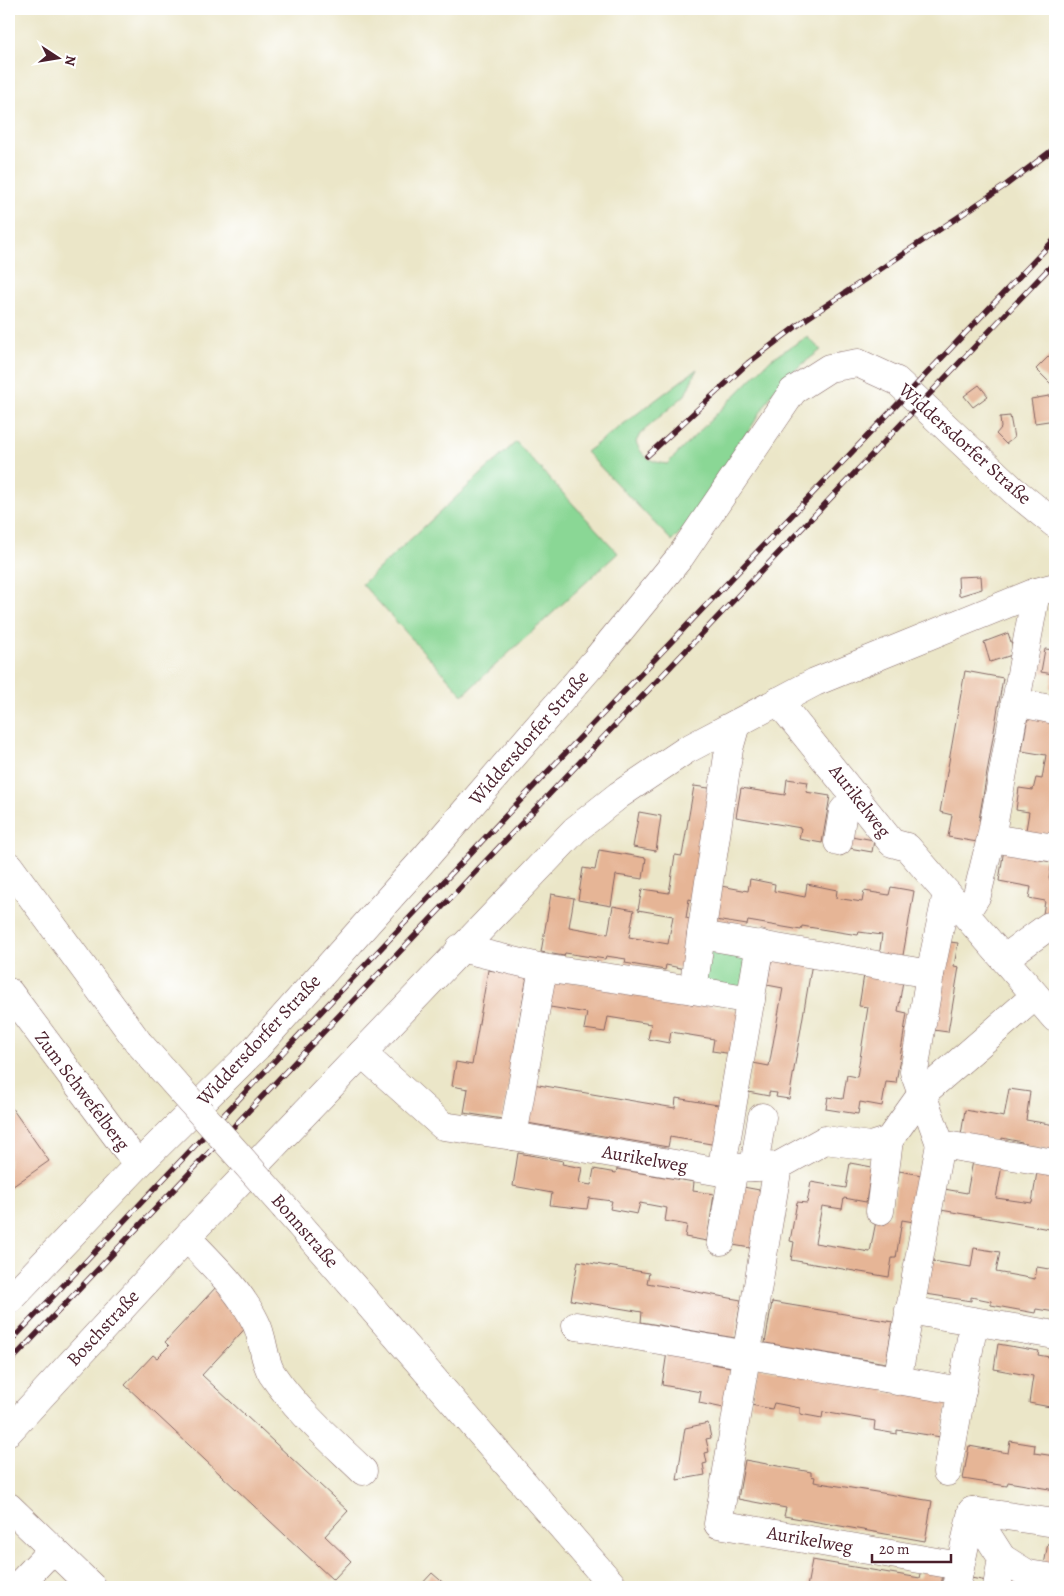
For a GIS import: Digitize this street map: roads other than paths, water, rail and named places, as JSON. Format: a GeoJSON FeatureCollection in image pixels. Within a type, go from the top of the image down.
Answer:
{"type":"FeatureCollection","features":[{"type":"Feature","properties":{"kind":"street","name":"Widdersdorfer Straße"},"geometry":{"type":"LineString","coordinates":[[9,1300],[138,1165],[257,1047],[426,858],[595,661],[680,557],[793,391],[829,368],[858,363],[897,381],[1013,490],[1055,524]]}},
{"type":"Feature","properties":{"kind":"street"},"geometry":{"type":"LineString","coordinates":[[363,1471],[295,1406],[270,1371],[257,1325],[247,1306],[219,1271],[192,1232],[460,948],[575,830],[619,794],[664,765],[815,682],[1046,589]]}},
{"type":"Feature","properties":{"kind":"street"},"geometry":{"type":"LineString","coordinates":[[965,914],[977,896],[991,838],[1015,702],[1046,589]]}},
{"type":"Feature","properties":{"kind":"street","name":"Aurikelweg"},"geometry":{"type":"LineString","coordinates":[[778,701],[892,843],[907,847],[1006,958],[1049,1010],[921,1095],[889,1140]]}},
{"type":"Feature","properties":{"kind":"street"},"geometry":{"type":"LineString","coordinates":[[1015,702],[1055,710]]}},
{"type":"Feature","properties":{"kind":"street"},"geometry":{"type":"LineString","coordinates":[[693,990],[729,749],[736,724]]}},
{"type":"Feature","properties":{"kind":"street"},"geometry":{"type":"LineString","coordinates":[[838,842],[843,811],[856,796]]}},
{"type":"Feature","properties":{"kind":"street"},"geometry":{"type":"LineString","coordinates":[[991,838],[1055,848]]}},
{"type":"Feature","properties":{"kind":"street","name":"Bonnstraße"},"geometry":{"type":"LineString","coordinates":[[9,866],[138,1042],[286,1209],[614,1587]]}},
{"type":"Feature","properties":{"kind":"street"},"geometry":{"type":"LineString","coordinates":[[897,1381],[940,1144],[914,1072],[930,974],[947,893]]}},
{"type":"Feature","properties":{"kind":"street"},"geometry":{"type":"LineString","coordinates":[[1006,958],[1049,926],[1055,927]]}},
{"type":"Feature","properties":{"kind":"street"},"geometry":{"type":"LineString","coordinates":[[701,935],[930,974]]}},
{"type":"Feature","properties":{"kind":"street"},"geometry":{"type":"LineString","coordinates":[[747,1168],[751,1000],[760,944]]}},
{"type":"Feature","properties":{"kind":"street"},"geometry":{"type":"LineString","coordinates":[[460,948],[543,968],[751,1000]]}},
{"type":"Feature","properties":{"kind":"street"},"geometry":{"type":"LineString","coordinates":[[513,1136],[543,968]]}},
{"type":"Feature","properties":{"kind":"street","name":"Zum Schwefelberg"},"geometry":{"type":"LineString","coordinates":[[9,992],[138,1165]]}},
{"type":"Feature","properties":{"kind":"street","name":"Aurikelweg"},"geometry":{"type":"LineString","coordinates":[[362,1052],[443,1126],[747,1168],[745,1356],[718,1524],[958,1577],[972,1511]]}},
{"type":"Feature","properties":{"kind":"street"},"geometry":{"type":"LineString","coordinates":[[721,1241],[747,1168],[762,1117]]}},
{"type":"Feature","properties":{"kind":"street"},"geometry":{"type":"LineString","coordinates":[[747,1168],[825,1140],[870,1146],[889,1140],[880,1211]]}},
{"type":"Feature","properties":{"kind":"street"},"geometry":{"type":"LineString","coordinates":[[940,1144],[1055,1163]]}},
{"type":"Feature","properties":{"kind":"street","name":"Boschstraße"},"geometry":{"type":"LineString","coordinates":[[9,1430],[192,1232]]}},
{"type":"Feature","properties":{"kind":"street"},"geometry":{"type":"LineString","coordinates":[[909,1310],[1055,1335]]}},
{"type":"Feature","properties":{"kind":"street"},"geometry":{"type":"LineString","coordinates":[[947,1472],[974,1322]]}},
{"type":"Feature","properties":{"kind":"street"},"geometry":{"type":"LineString","coordinates":[[576,1326],[745,1356],[962,1391]]}},
{"type":"Feature","properties":{"kind":"street"},"geometry":{"type":"LineString","coordinates":[[972,1511],[1055,1523]]}},
{"type":"Feature","properties":{"kind":"street"},"geometry":{"type":"LineString","coordinates":[[972,1511],[1002,1558],[1028,1574],[1055,1578]]}},
{"type":"Feature","properties":{"kind":"street"},"geometry":{"type":"LineString","coordinates":[[13,1520],[52,1550],[92,1587]]}},
{"type":"Feature","properties":{"kind":"street"},"geometry":{"type":"LineString","coordinates":[[17,1587],[52,1550]]}},
{"type":"Feature","properties":{"kind":"street"},"geometry":{"type":"LineString","coordinates":[[997,1587],[1002,1558]]}},
{"type":"Feature","properties":{"kind":"railway"},"geometry":{"type":"LineString","coordinates":[[647,456],[748,363],[806,319],[1006,185],[1055,148]]}},
{"type":"Feature","properties":{"kind":"railway"},"geometry":{"type":"LineString","coordinates":[[9,1343],[515,806],[1055,239]]}},
{"type":"Feature","properties":{"kind":"railway"},"geometry":{"type":"LineString","coordinates":[[9,1363],[1055,262]]}}]}
